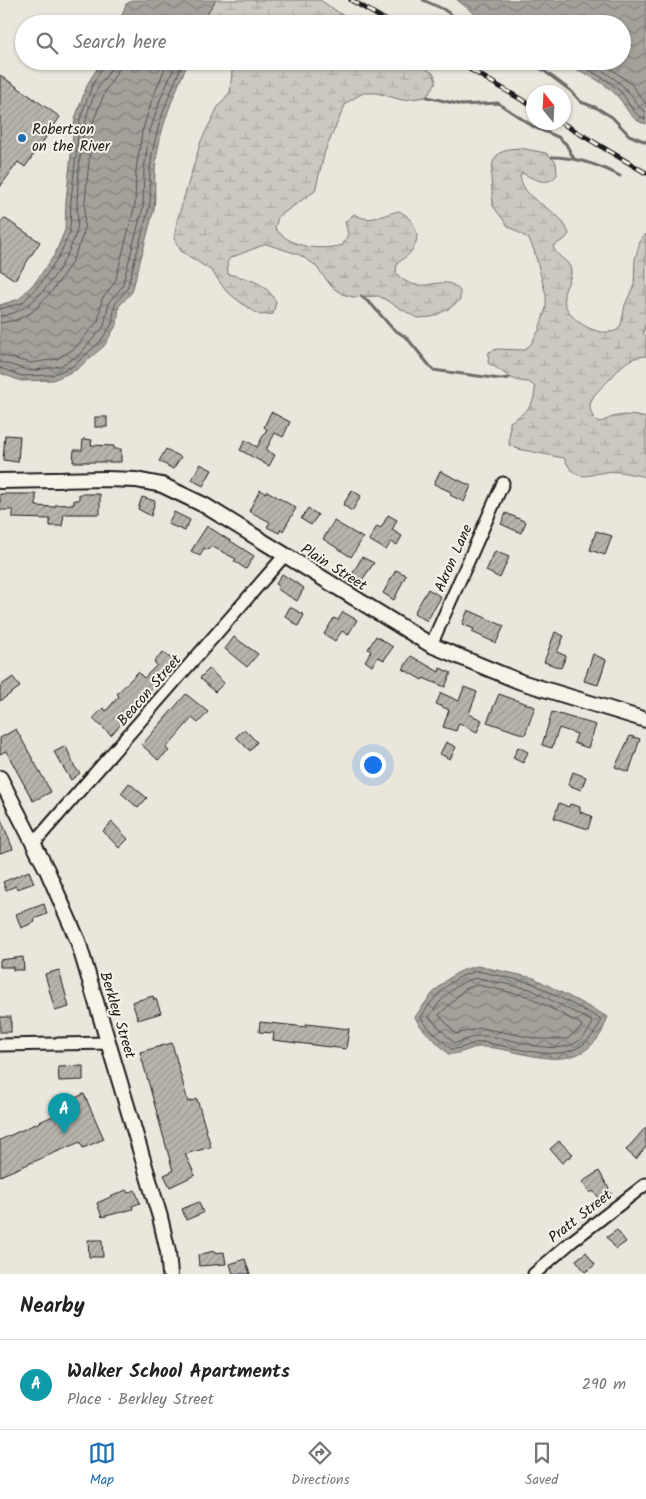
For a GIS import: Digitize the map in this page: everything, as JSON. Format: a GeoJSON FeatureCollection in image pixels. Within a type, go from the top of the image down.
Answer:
{"type":"FeatureCollection","features":[{"type":"Feature","properties":{"kind":"main road","name":"Plain Street"},"geometry":{"type":"LineString","coordinates":[[0,481],[136,480],[162,485],[204,505],[431,645],[520,682],[646,720]]}},
{"type":"Feature","properties":{"kind":"main road","name":"Berkley Street"},"geometry":{"type":"LineString","coordinates":[[0,778],[34,843],[76,936],[110,1043],[165,1235],[170,1274]]}},
{"type":"Feature","properties":{"kind":"street","name":"Akron Lane"},"geometry":{"type":"LineString","coordinates":[[431,645],[503,483]]}},
{"type":"Feature","properties":{"kind":"street","name":"Beacon Street"},"geometry":{"type":"LineString","coordinates":[[34,843],[285,555]]}},
{"type":"Feature","properties":{"kind":"street"},"geometry":{"type":"LineString","coordinates":[[0,1045],[110,1043]]}},
{"type":"Feature","properties":{"kind":"street","name":"Pratt Street"},"geometry":{"type":"LineString","coordinates":[[534,1274],[571,1242],[646,1184]]}},
{"type":"Feature","properties":{"kind":"green space"},"geometry":{"type":"Polygon","coordinates":[[[216,0],[320,0],[342,15],[207,15],[216,0]]]}},
{"type":"Feature","properties":{"kind":"green space"},"geometry":{"type":"Polygon","coordinates":[[[232,70],[428,70],[434,74],[436,82],[427,97],[402,100],[377,93],[363,93],[346,103],[325,151],[315,191],[278,217],[275,228],[282,235],[297,244],[315,248],[334,247],[343,245],[348,234],[345,222],[354,214],[365,218],[376,218],[399,211],[412,221],[417,236],[413,250],[397,264],[396,273],[405,281],[414,285],[446,283],[453,285],[460,291],[460,300],[450,308],[432,317],[417,318],[379,296],[353,297],[342,294],[332,287],[315,265],[300,255],[266,244],[230,258],[227,263],[228,274],[256,282],[272,295],[276,302],[273,314],[260,315],[226,291],[212,271],[181,251],[174,239],[177,221],[201,141],[218,107],[230,92],[232,70]]]}},
{"type":"Feature","properties":{"kind":"green space"},"geometry":{"type":"Polygon","coordinates":[[[520,148],[546,153],[556,162],[557,175],[549,181],[540,181],[522,173],[520,176],[523,186],[529,194],[558,217],[569,234],[565,239],[553,246],[570,266],[571,274],[564,293],[565,302],[570,313],[580,323],[599,332],[616,331],[621,325],[625,305],[634,285],[635,259],[641,238],[646,234],[646,323],[643,333],[646,336],[646,356],[629,360],[622,366],[596,393],[590,403],[590,409],[597,422],[621,415],[646,418],[646,477],[621,472],[606,472],[586,476],[577,475],[564,458],[518,449],[509,445],[510,422],[531,404],[535,394],[535,387],[529,382],[522,382],[512,378],[488,363],[489,352],[497,349],[524,350],[531,344],[539,330],[546,308],[546,295],[534,250],[529,239],[508,226],[493,206],[491,176],[493,162],[498,154],[508,149],[520,148]]]}},
{"type":"Feature","properties":{"kind":"water"},"geometry":{"type":"Polygon","coordinates":[[[134,0],[216,0],[207,15],[122,15],[126,4],[134,0]]]}},
{"type":"Feature","properties":{"kind":"water"},"geometry":{"type":"Polygon","coordinates":[[[457,0],[646,0],[646,124],[633,117],[619,98],[606,86],[578,70],[631,70],[631,15],[476,15],[457,0]]]}},
{"type":"Feature","properties":{"kind":"water"},"geometry":{"type":"Polygon","coordinates":[[[96,70],[185,70],[172,101],[159,142],[155,171],[154,209],[132,292],[119,306],[117,324],[104,346],[76,370],[53,380],[21,381],[0,373],[0,305],[19,299],[37,280],[55,254],[65,230],[66,200],[75,118],[88,83],[96,70]]]}},
{"type":"Feature","properties":{"kind":"water"},"geometry":{"type":"Polygon","coordinates":[[[478,966],[534,978],[608,1017],[601,1033],[586,1050],[573,1056],[543,1058],[497,1048],[482,1047],[448,1054],[425,1031],[415,1017],[442,984],[458,972],[478,966]]]}},
{"type":"Feature","properties":{"kind":"building","name":"Robertson on the River"},"geometry":{"type":"Polygon","coordinates":[[[0,75],[60,117],[25,167],[18,162],[0,187],[0,75]]]}},
{"type":"Feature","properties":{"kind":"building"},"geometry":{"type":"Polygon","coordinates":[[[4,218],[40,242],[15,280],[0,270],[0,223],[4,218]]]}},
{"type":"Feature","properties":{"kind":"building"},"geometry":{"type":"Polygon","coordinates":[[[271,412],[290,422],[283,437],[275,433],[266,450],[275,455],[269,466],[240,450],[245,440],[257,447],[267,429],[264,427],[271,412]]]}},
{"type":"Feature","properties":{"kind":"building"},"geometry":{"type":"Polygon","coordinates":[[[95,417],[107,417],[107,427],[95,427],[95,417]]]}},
{"type":"Feature","properties":{"kind":"building"},"geometry":{"type":"Polygon","coordinates":[[[5,435],[20,436],[18,462],[3,460],[5,435]]]}},
{"type":"Feature","properties":{"kind":"building"},"geometry":{"type":"Polygon","coordinates":[[[83,439],[92,440],[91,445],[114,446],[114,449],[121,449],[121,462],[73,462],[74,450],[82,450],[83,439]]]}},
{"type":"Feature","properties":{"kind":"building"},"geometry":{"type":"Polygon","coordinates":[[[166,449],[181,457],[173,469],[159,461],[166,449]]]}},
{"type":"Feature","properties":{"kind":"building"},"geometry":{"type":"Polygon","coordinates":[[[200,464],[212,470],[203,486],[192,480],[200,464]]]}},
{"type":"Feature","properties":{"kind":"building"},"geometry":{"type":"Polygon","coordinates":[[[440,471],[471,486],[464,502],[450,495],[451,492],[434,484],[440,471]]]}},
{"type":"Feature","properties":{"kind":"building"},"geometry":{"type":"Polygon","coordinates":[[[260,490],[266,493],[267,491],[296,508],[283,531],[281,529],[279,533],[267,527],[270,522],[249,511],[260,490]]]}},
{"type":"Feature","properties":{"kind":"building"},"geometry":{"type":"Polygon","coordinates":[[[352,490],[361,496],[352,511],[343,505],[352,490]]]}},
{"type":"Feature","properties":{"kind":"building"},"geometry":{"type":"Polygon","coordinates":[[[0,494],[36,494],[36,506],[55,507],[55,505],[74,504],[74,500],[79,500],[79,494],[100,494],[100,514],[64,514],[62,526],[50,526],[50,519],[13,518],[13,510],[0,510],[0,494]]]}},
{"type":"Feature","properties":{"kind":"building"},"geometry":{"type":"Polygon","coordinates":[[[142,497],[155,501],[151,516],[138,509],[142,497]]]}},
{"type":"Feature","properties":{"kind":"building"},"geometry":{"type":"Polygon","coordinates":[[[308,508],[318,515],[311,525],[301,519],[308,508]]]}},
{"type":"Feature","properties":{"kind":"building"},"geometry":{"type":"Polygon","coordinates":[[[174,512],[190,520],[185,531],[168,524],[174,512]]]}},
{"type":"Feature","properties":{"kind":"building"},"geometry":{"type":"Polygon","coordinates":[[[506,513],[526,522],[521,533],[501,524],[506,513]]]}},
{"type":"Feature","properties":{"kind":"building"},"geometry":{"type":"Polygon","coordinates":[[[388,515],[397,520],[392,530],[402,536],[397,545],[391,542],[386,550],[369,540],[377,526],[381,528],[388,515]]]}},
{"type":"Feature","properties":{"kind":"building"},"geometry":{"type":"Polygon","coordinates":[[[334,521],[363,538],[351,557],[323,539],[334,521]]]}},
{"type":"Feature","properties":{"kind":"building"},"geometry":{"type":"Polygon","coordinates":[[[207,526],[254,556],[246,569],[234,561],[236,559],[211,546],[208,550],[204,548],[200,556],[191,551],[207,526]]]}},
{"type":"Feature","properties":{"kind":"building"},"geometry":{"type":"Polygon","coordinates":[[[596,531],[612,536],[605,555],[590,550],[596,531]]]}},
{"type":"Feature","properties":{"kind":"building"},"geometry":{"type":"Polygon","coordinates":[[[495,551],[509,557],[500,578],[486,571],[495,551]]]}},
{"type":"Feature","properties":{"kind":"building"},"geometry":{"type":"Polygon","coordinates":[[[362,557],[374,563],[357,587],[348,582],[362,557]]]}},
{"type":"Feature","properties":{"kind":"building"},"geometry":{"type":"Polygon","coordinates":[[[396,570],[406,575],[394,600],[383,593],[396,570]]]}},
{"type":"Feature","properties":{"kind":"building"},"geometry":{"type":"Polygon","coordinates":[[[282,574],[304,588],[297,601],[277,589],[279,586],[276,584],[282,574]]]}},
{"type":"Feature","properties":{"kind":"building"},"geometry":{"type":"Polygon","coordinates":[[[428,589],[441,597],[427,621],[414,613],[428,589]]]}},
{"type":"Feature","properties":{"kind":"building"},"geometry":{"type":"Polygon","coordinates":[[[290,607],[304,615],[298,626],[285,616],[290,607]]]}},
{"type":"Feature","properties":{"kind":"building"},"geometry":{"type":"Polygon","coordinates":[[[468,610],[504,626],[496,643],[472,632],[474,629],[462,624],[468,610]]]}},
{"type":"Feature","properties":{"kind":"building"},"geometry":{"type":"Polygon","coordinates":[[[343,612],[357,620],[348,635],[342,631],[335,641],[324,634],[334,618],[338,620],[343,612]]]}},
{"type":"Feature","properties":{"kind":"building"},"geometry":{"type":"Polygon","coordinates":[[[555,632],[564,636],[557,652],[566,656],[561,668],[544,662],[555,632]]]}},
{"type":"Feature","properties":{"kind":"building"},"geometry":{"type":"Polygon","coordinates":[[[376,636],[393,647],[384,660],[378,657],[372,666],[365,661],[371,651],[368,649],[376,636]]]}},
{"type":"Feature","properties":{"kind":"building"},"geometry":{"type":"Polygon","coordinates":[[[234,637],[258,654],[247,667],[225,649],[234,637]]]}},
{"type":"Feature","properties":{"kind":"building"},"geometry":{"type":"Polygon","coordinates":[[[163,652],[176,663],[121,720],[123,722],[111,735],[93,719],[103,708],[106,711],[119,696],[117,694],[138,672],[144,678],[157,665],[154,662],[163,652]]]}},
{"type":"Feature","properties":{"kind":"building"},"geometry":{"type":"Polygon","coordinates":[[[593,654],[606,660],[598,685],[584,681],[593,654]]]}},
{"type":"Feature","properties":{"kind":"building"},"geometry":{"type":"Polygon","coordinates":[[[411,656],[439,672],[440,668],[451,673],[445,687],[423,678],[422,680],[403,669],[411,656]]]}},
{"type":"Feature","properties":{"kind":"building"},"geometry":{"type":"Polygon","coordinates":[[[209,669],[224,683],[215,692],[200,678],[209,669]]]}},
{"type":"Feature","properties":{"kind":"building"},"geometry":{"type":"Polygon","coordinates":[[[13,677],[20,687],[0,701],[0,686],[13,677]]]}},
{"type":"Feature","properties":{"kind":"building"},"geometry":{"type":"Polygon","coordinates":[[[464,687],[477,692],[469,714],[482,720],[477,732],[459,723],[456,731],[443,727],[449,710],[436,704],[441,693],[459,701],[464,687]]]}},
{"type":"Feature","properties":{"kind":"building"},"geometry":{"type":"Polygon","coordinates":[[[186,694],[208,712],[198,723],[192,718],[166,748],[169,751],[158,760],[142,745],[186,694]]]}},
{"type":"Feature","properties":{"kind":"building"},"geometry":{"type":"Polygon","coordinates":[[[499,694],[535,707],[525,735],[487,722],[499,694]]]}},
{"type":"Feature","properties":{"kind":"building"},"geometry":{"type":"Polygon","coordinates":[[[552,712],[596,725],[588,748],[574,743],[577,734],[559,728],[552,748],[542,745],[552,712]]]}},
{"type":"Feature","properties":{"kind":"building"},"geometry":{"type":"Polygon","coordinates":[[[16,729],[51,792],[33,801],[6,751],[0,754],[0,738],[16,729]]]}},
{"type":"Feature","properties":{"kind":"building"},"geometry":{"type":"Polygon","coordinates":[[[244,729],[257,742],[250,751],[236,737],[244,729]]]}},
{"type":"Feature","properties":{"kind":"building"},"geometry":{"type":"Polygon","coordinates":[[[630,736],[640,739],[629,772],[615,767],[630,736]]]}},
{"type":"Feature","properties":{"kind":"building"},"geometry":{"type":"Polygon","coordinates":[[[446,742],[456,747],[450,759],[440,754],[446,742]]]}},
{"type":"Feature","properties":{"kind":"building"},"geometry":{"type":"Polygon","coordinates":[[[66,746],[74,766],[80,773],[71,780],[54,752],[66,746]]]}},
{"type":"Feature","properties":{"kind":"building"},"geometry":{"type":"Polygon","coordinates":[[[518,747],[528,752],[523,763],[513,758],[518,747]]]}},
{"type":"Feature","properties":{"kind":"building"},"geometry":{"type":"Polygon","coordinates":[[[573,772],[586,777],[581,790],[568,785],[573,772]]]}},
{"type":"Feature","properties":{"kind":"building"},"geometry":{"type":"Polygon","coordinates":[[[129,783],[147,798],[138,808],[121,793],[129,783]]]}},
{"type":"Feature","properties":{"kind":"building"},"geometry":{"type":"Polygon","coordinates":[[[559,803],[569,807],[570,804],[580,807],[580,812],[592,816],[588,829],[554,818],[559,803]]]}},
{"type":"Feature","properties":{"kind":"building"},"geometry":{"type":"Polygon","coordinates":[[[0,817],[13,849],[0,853],[0,817]]]}},
{"type":"Feature","properties":{"kind":"building"},"geometry":{"type":"Polygon","coordinates":[[[112,822],[128,839],[119,848],[103,831],[112,822]]]}},
{"type":"Feature","properties":{"kind":"building"},"geometry":{"type":"Polygon","coordinates":[[[29,871],[34,883],[17,889],[16,886],[6,890],[3,882],[29,871]]]}},
{"type":"Feature","properties":{"kind":"building"},"geometry":{"type":"Polygon","coordinates":[[[44,904],[47,914],[34,919],[35,922],[21,928],[16,914],[44,904]]]}},
{"type":"Feature","properties":{"kind":"building"},"geometry":{"type":"Polygon","coordinates":[[[23,957],[24,970],[13,970],[13,967],[0,967],[0,960],[23,957]]]}},
{"type":"Feature","properties":{"kind":"building"},"geometry":{"type":"Polygon","coordinates":[[[59,970],[69,1007],[55,1011],[45,974],[59,970]]]}},
{"type":"Feature","properties":{"kind":"building"},"geometry":{"type":"Polygon","coordinates":[[[153,996],[161,1013],[138,1020],[132,1002],[153,996]]]}},
{"type":"Feature","properties":{"kind":"building"},"geometry":{"type":"Polygon","coordinates":[[[0,1017],[11,1017],[11,1032],[0,1032],[0,1017]]]}},
{"type":"Feature","properties":{"kind":"building"},"geometry":{"type":"Polygon","coordinates":[[[260,1022],[306,1027],[306,1024],[349,1029],[346,1049],[273,1040],[274,1033],[259,1032],[260,1022]]]}},
{"type":"Feature","properties":{"kind":"building"},"geometry":{"type":"Polygon","coordinates":[[[172,1043],[188,1102],[197,1099],[211,1147],[185,1154],[195,1175],[170,1187],[164,1175],[173,1171],[140,1052],[172,1043]]]}},
{"type":"Feature","properties":{"kind":"building"},"geometry":{"type":"Polygon","coordinates":[[[83,1066],[83,1080],[59,1081],[58,1067],[83,1066]]]}},
{"type":"Feature","properties":{"kind":"building"},"geometry":{"type":"Polygon","coordinates":[[[84,1094],[104,1139],[83,1148],[80,1142],[0,1176],[0,1140],[66,1110],[63,1103],[84,1094]]]}},
{"type":"Feature","properties":{"kind":"building"},"geometry":{"type":"Polygon","coordinates":[[[646,1127],[646,1147],[636,1159],[626,1150],[646,1127]]]}},
{"type":"Feature","properties":{"kind":"building"},"geometry":{"type":"Polygon","coordinates":[[[559,1141],[573,1154],[562,1163],[550,1149],[559,1141]]]}},
{"type":"Feature","properties":{"kind":"building"},"geometry":{"type":"Polygon","coordinates":[[[599,1171],[612,1194],[603,1202],[593,1191],[590,1193],[582,1182],[599,1171]]]}},
{"type":"Feature","properties":{"kind":"building"},"geometry":{"type":"Polygon","coordinates":[[[126,1190],[128,1193],[135,1190],[140,1203],[132,1206],[133,1209],[102,1217],[97,1203],[126,1190]]]}},
{"type":"Feature","properties":{"kind":"building"},"geometry":{"type":"Polygon","coordinates":[[[199,1202],[203,1213],[186,1220],[182,1209],[199,1202]]]}},
{"type":"Feature","properties":{"kind":"building"},"geometry":{"type":"Polygon","coordinates":[[[617,1230],[626,1242],[616,1249],[607,1237],[617,1230]]]}},
{"type":"Feature","properties":{"kind":"building"},"geometry":{"type":"Polygon","coordinates":[[[88,1240],[102,1240],[103,1257],[89,1257],[88,1240]]]}},
{"type":"Feature","properties":{"kind":"building"},"geometry":{"type":"Polygon","coordinates":[[[214,1251],[214,1253],[224,1252],[226,1264],[199,1266],[198,1255],[214,1251]]]}},
{"type":"Feature","properties":{"kind":"building"},"geometry":{"type":"Polygon","coordinates":[[[586,1252],[595,1265],[585,1272],[576,1260],[586,1252]]]}},
{"type":"Feature","properties":{"kind":"building"},"geometry":{"type":"Polygon","coordinates":[[[245,1259],[250,1274],[233,1274],[230,1264],[245,1259]]]}},
{"type":"Feature","properties":{"kind":"waterway"},"geometry":{"type":"LineString","coordinates":[[423,0],[452,15]]}},
{"type":"Feature","properties":{"kind":"waterway"},"geometry":{"type":"LineString","coordinates":[[543,70],[571,91],[581,102],[597,108],[612,117],[629,135],[646,142]]}},
{"type":"Feature","properties":{"kind":"waterway"},"geometry":{"type":"LineString","coordinates":[[427,97],[462,105],[498,103],[534,127],[558,137],[566,144],[574,159]]}},
{"type":"Feature","properties":{"kind":"waterway"},"geometry":{"type":"LineString","coordinates":[[552,157],[570,158],[587,162],[620,176]]}},
{"type":"Feature","properties":{"kind":"waterway"},"geometry":{"type":"LineString","coordinates":[[361,296],[372,305],[392,328],[407,338],[433,370],[500,379],[509,378]]}},
{"type":"Feature","properties":{"kind":"railway"},"geometry":{"type":"LineString","coordinates":[[351,0],[377,15]]}},
{"type":"Feature","properties":{"kind":"railway"},"geometry":{"type":"LineString","coordinates":[[471,70],[526,102]]}},
{"type":"Feature","properties":{"kind":"railway"},"geometry":{"type":"LineString","coordinates":[[571,129],[646,173]]}},
{"type":"Feature","properties":{"kind":"place","name":"Robertson on the River"},"geometry":{"type":"Point","coordinates":[22,138]}},
{"type":"Feature","properties":{"kind":"place","name":"Walker School Apartments"},"geometry":{"type":"Point","coordinates":[64,1134]}}]}
